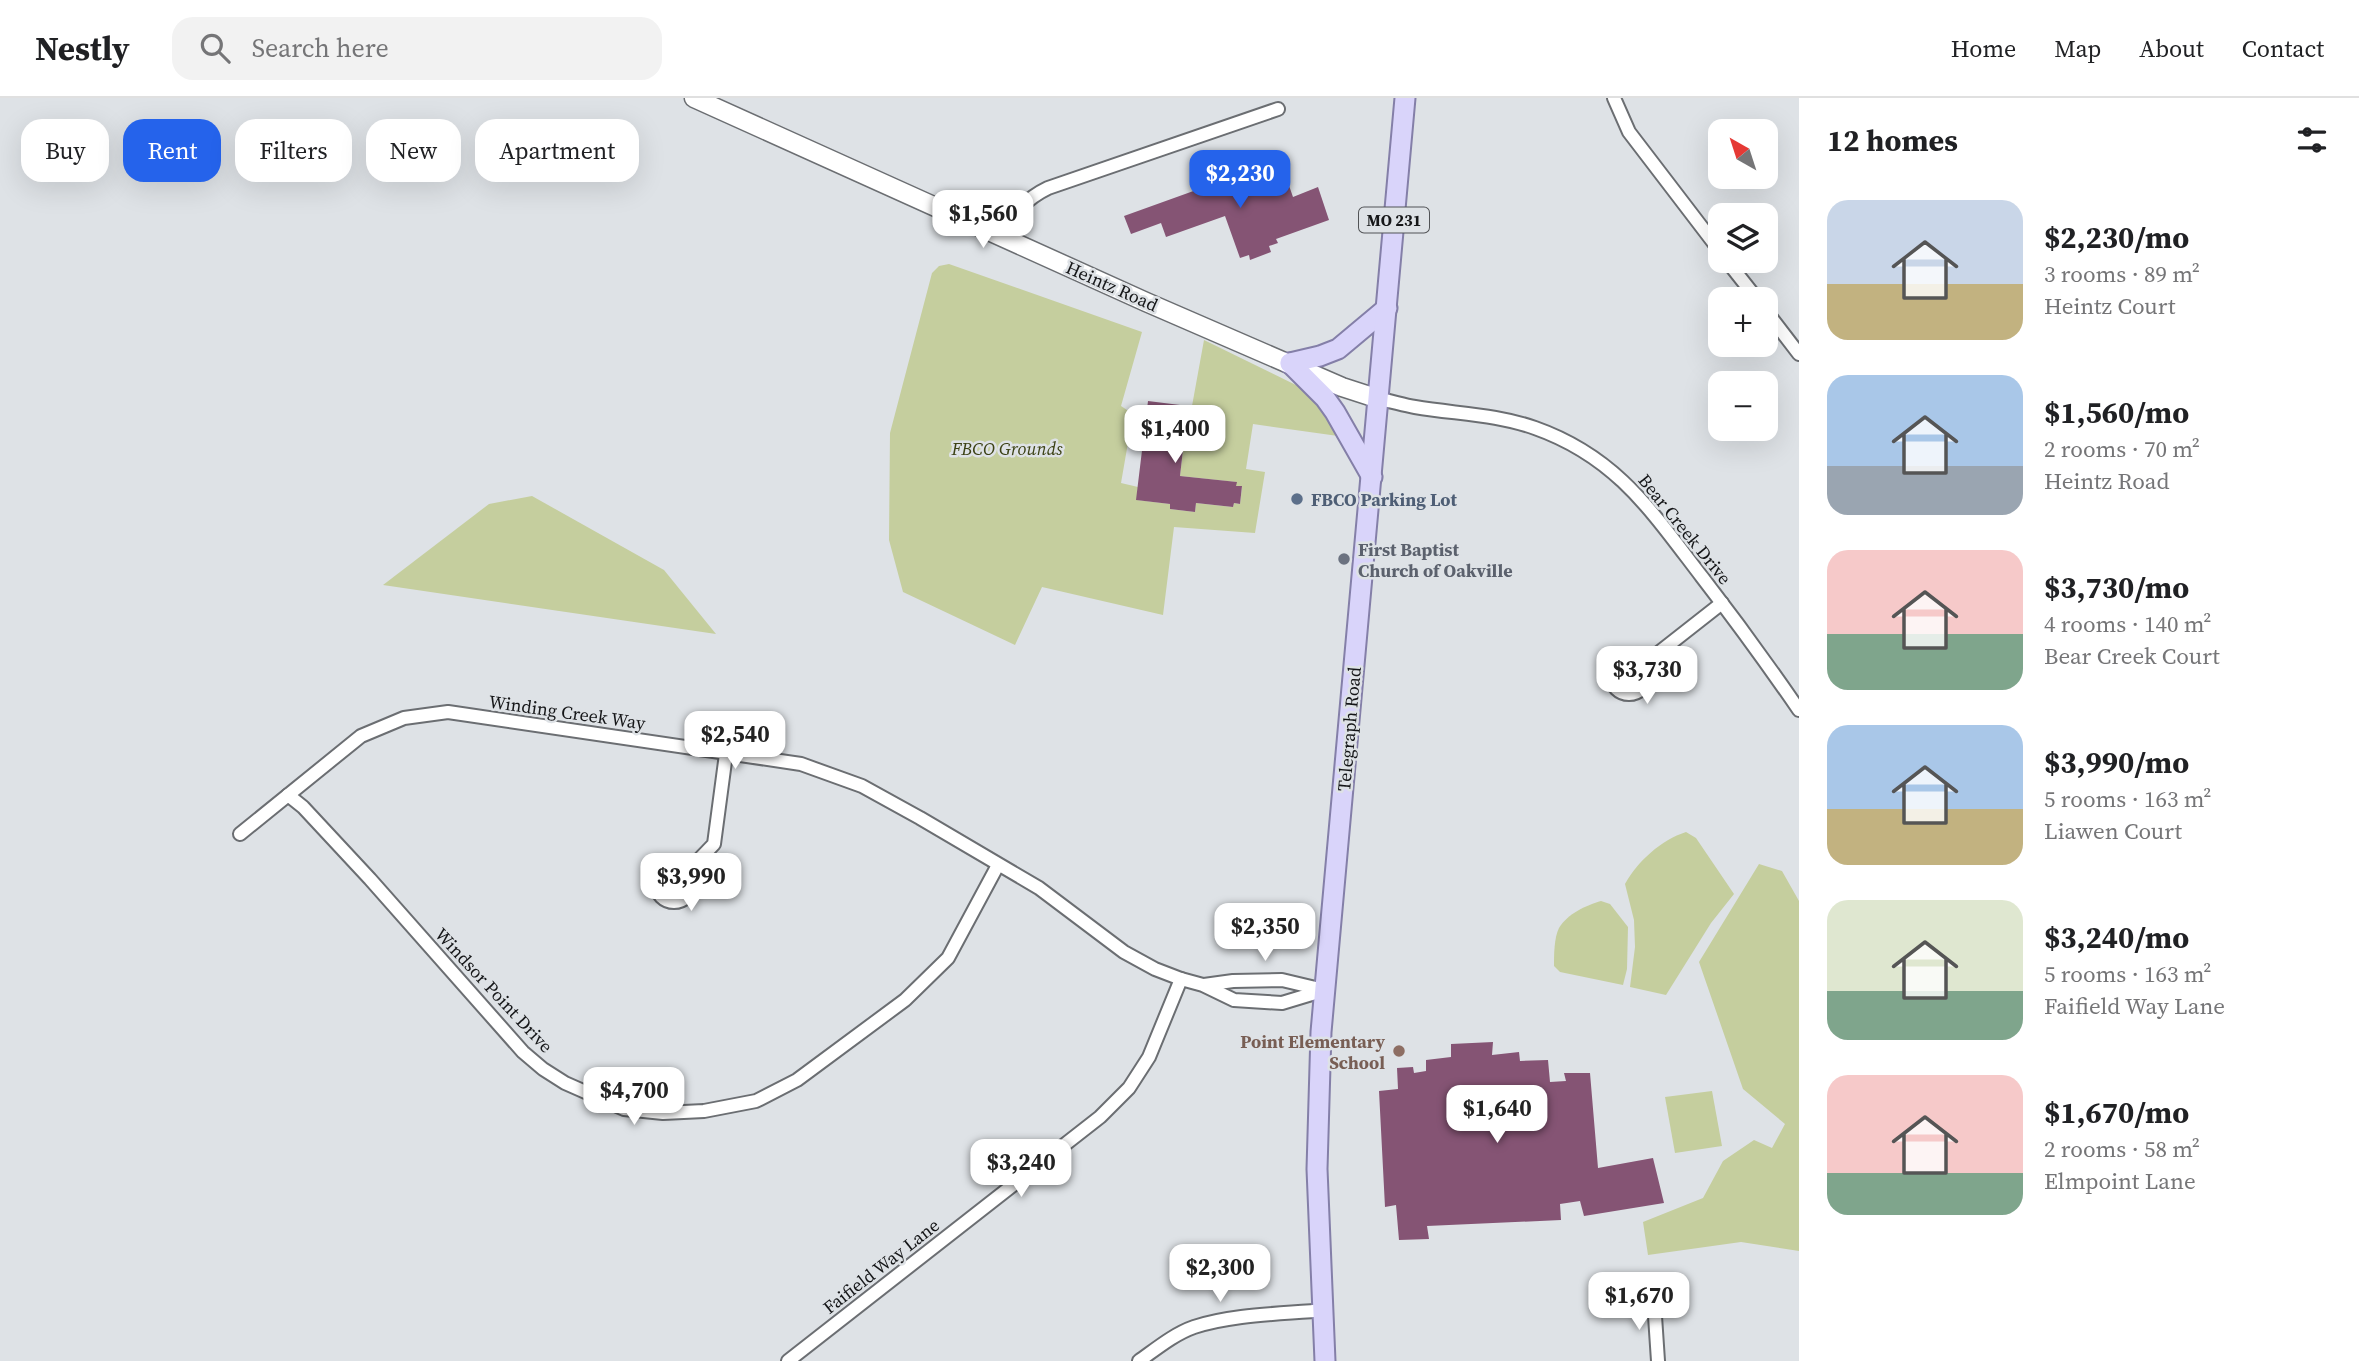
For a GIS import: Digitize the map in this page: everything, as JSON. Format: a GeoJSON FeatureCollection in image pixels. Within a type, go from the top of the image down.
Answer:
{"type":"FeatureCollection","features":[{"type":"Feature","properties":{"kind":"main road","name":"Telegraph Road"},"geometry":{"type":"LineString","coordinates":[[1325,1361],[1317,1119],[1325,990],[1405,98]]}},
{"type":"Feature","properties":{"kind":"main road"},"geometry":{"type":"LineString","coordinates":[[1290,363],[1338,349],[1387,307]]}},
{"type":"Feature","properties":{"kind":"main road"},"geometry":{"type":"LineString","coordinates":[[1290,363],[1325,398],[1372,477]]}},
{"type":"Feature","properties":{"kind":"street","name":"Heintz Road"},"geometry":{"type":"LineString","coordinates":[[694,98],[1342,387],[1379,398]]}},
{"type":"Feature","properties":{"kind":"street"},"geometry":{"type":"LineString","coordinates":[[1614,98],[1629,132],[1708,235]]}},
{"type":"Feature","properties":{"kind":"street"},"geometry":{"type":"LineString","coordinates":[[1002,237],[1016,212],[1031,196],[1048,188],[1278,110]]}},
{"type":"Feature","properties":{"kind":"street"},"geometry":{"type":"LineString","coordinates":[[1736,273],[1748,287]]}},
{"type":"Feature","properties":{"kind":"street"},"geometry":{"type":"LineString","coordinates":[[1778,327],[1799,354]]}},
{"type":"Feature","properties":{"kind":"street","name":"Bear Creek Drive"},"geometry":{"type":"LineString","coordinates":[[1379,398],[1416,407],[1505,419],[1535,428],[1591,455],[1627,483],[1649,508],[1766,662],[1799,710]]}},
{"type":"Feature","properties":{"kind":"street"},"geometry":{"type":"LineString","coordinates":[[1643,665],[1722,603]]}},
{"type":"Feature","properties":{"kind":"street","name":"Winding Creek Way"},"geometry":{"type":"LineString","coordinates":[[240,834],[361,736],[404,718],[448,712],[802,764],[862,786],[920,818],[1065,905],[1124,952],[1181,979],[1203,985],[1234,1000],[1282,1003],[1325,990]]}},
{"type":"Feature","properties":{"kind":"street"},"geometry":{"type":"LineString","coordinates":[[687,872],[714,844],[726,754]]}},
{"type":"Feature","properties":{"kind":"street","name":"Windsor Point Drive"},"geometry":{"type":"LineString","coordinates":[[288,795],[303,807],[370,880],[523,1052],[543,1069],[565,1083],[624,1109],[663,1113],[704,1111],[756,1101],[797,1080],[905,1000],[948,958],[998,865]]}},
{"type":"Feature","properties":{"kind":"street","name":"Faifield Way Lane"},"geometry":{"type":"LineString","coordinates":[[788,1361],[1100,1117],[1129,1088],[1149,1057],[1181,979]]}},
{"type":"Feature","properties":{"kind":"street","name":"Winding Creek Way"},"geometry":{"type":"LineString","coordinates":[[1203,985],[1282,980],[1325,990]]}},
{"type":"Feature","properties":{"kind":"street"},"geometry":{"type":"LineString","coordinates":[[1654,1301],[1658,1361]]}},
{"type":"Feature","properties":{"kind":"street"},"geometry":{"type":"LineString","coordinates":[[1139,1361],[1169,1340],[1193,1328],[1218,1321],[1324,1310]]}},
{"type":"Feature","properties":{"kind":"green space","name":"FBCO Grounds"},"geometry":{"type":"Polygon","coordinates":[[[949,264],[1142,332],[1121,406],[1133,414],[1121,483],[1138,487],[1137,500],[1170,504],[1170,509],[1195,512],[1196,503],[1233,507],[1234,503],[1240,504],[1242,487],[1236,486],[1236,482],[1180,476],[1188,406],[1192,406],[1204,340],[1304,389],[1329,416],[1338,436],[1253,424],[1246,469],[1265,472],[1255,533],[1174,527],[1163,615],[1042,587],[1015,645],[903,592],[889,540],[890,433],[932,273],[939,266],[949,264]]]}},
{"type":"Feature","properties":{"kind":"green space"},"geometry":{"type":"Polygon","coordinates":[[[532,496],[664,570],[716,634],[383,585],[489,504],[532,496]]]}},
{"type":"Feature","properties":{"kind":"green space"},"geometry":{"type":"Polygon","coordinates":[[[1686,832],[1696,838],[1734,894],[1711,923],[1666,995],[1630,987],[1635,947],[1634,920],[1625,884],[1651,852],[1686,832]]]}},
{"type":"Feature","properties":{"kind":"green space"},"geometry":{"type":"Polygon","coordinates":[[[1759,864],[1782,871],[1799,901],[1799,1251],[1741,1242],[1648,1255],[1643,1222],[1703,1198],[1723,1161],[1754,1140],[1772,1148],[1785,1124],[1743,1089],[1699,962],[1759,864]]]}},
{"type":"Feature","properties":{"kind":"green space"},"geometry":{"type":"Polygon","coordinates":[[[1601,901],[1610,904],[1628,927],[1627,969],[1623,985],[1560,972],[1554,966],[1559,928],[1567,918],[1601,901]]]}},
{"type":"Feature","properties":{"kind":"green space"},"geometry":{"type":"Polygon","coordinates":[[[1712,1091],[1722,1146],[1675,1153],[1665,1097],[1712,1091]]]}},
{"type":"Feature","properties":{"kind":"building"},"geometry":{"type":"Polygon","coordinates":[[[1280,160],[1293,197],[1318,187],[1329,220],[1276,239],[1278,243],[1269,246],[1271,252],[1250,260],[1249,255],[1240,258],[1225,216],[1166,237],[1161,223],[1131,234],[1124,216],[1280,160]]]}},
{"type":"Feature","properties":{"kind":"building"},"geometry":{"type":"Polygon","coordinates":[[[1148,401],[1188,406],[1180,476],[1237,482],[1236,486],[1242,486],[1240,504],[1234,503],[1233,507],[1196,503],[1195,512],[1170,509],[1170,504],[1136,500],[1148,401]]]}},
{"type":"Feature","properties":{"kind":"building","name":"Point Elementary School"},"geometry":{"type":"Polygon","coordinates":[[[1493,1042],[1492,1055],[1519,1052],[1520,1061],[1548,1060],[1550,1082],[1566,1081],[1564,1073],[1590,1073],[1598,1168],[1653,1158],[1664,1203],[1584,1216],[1580,1201],[1560,1204],[1561,1220],[1427,1226],[1429,1239],[1399,1240],[1396,1205],[1385,1207],[1379,1091],[1398,1089],[1397,1068],[1413,1067],[1414,1073],[1426,1071],[1426,1060],[1451,1057],[1451,1044],[1493,1042]]]}},
{"type":"Feature","properties":{"kind":"place","name":"FBCO Parking Lot"},"geometry":{"type":"Point","coordinates":[1297,499]}},
{"type":"Feature","properties":{"kind":"place","name":"First Baptist Church of Oakville"},"geometry":{"type":"Point","coordinates":[1344,559]}},
{"type":"Feature","properties":{"kind":"place","name":"Point Elementary School"},"geometry":{"type":"Point","coordinates":[1399,1051]}}]}
